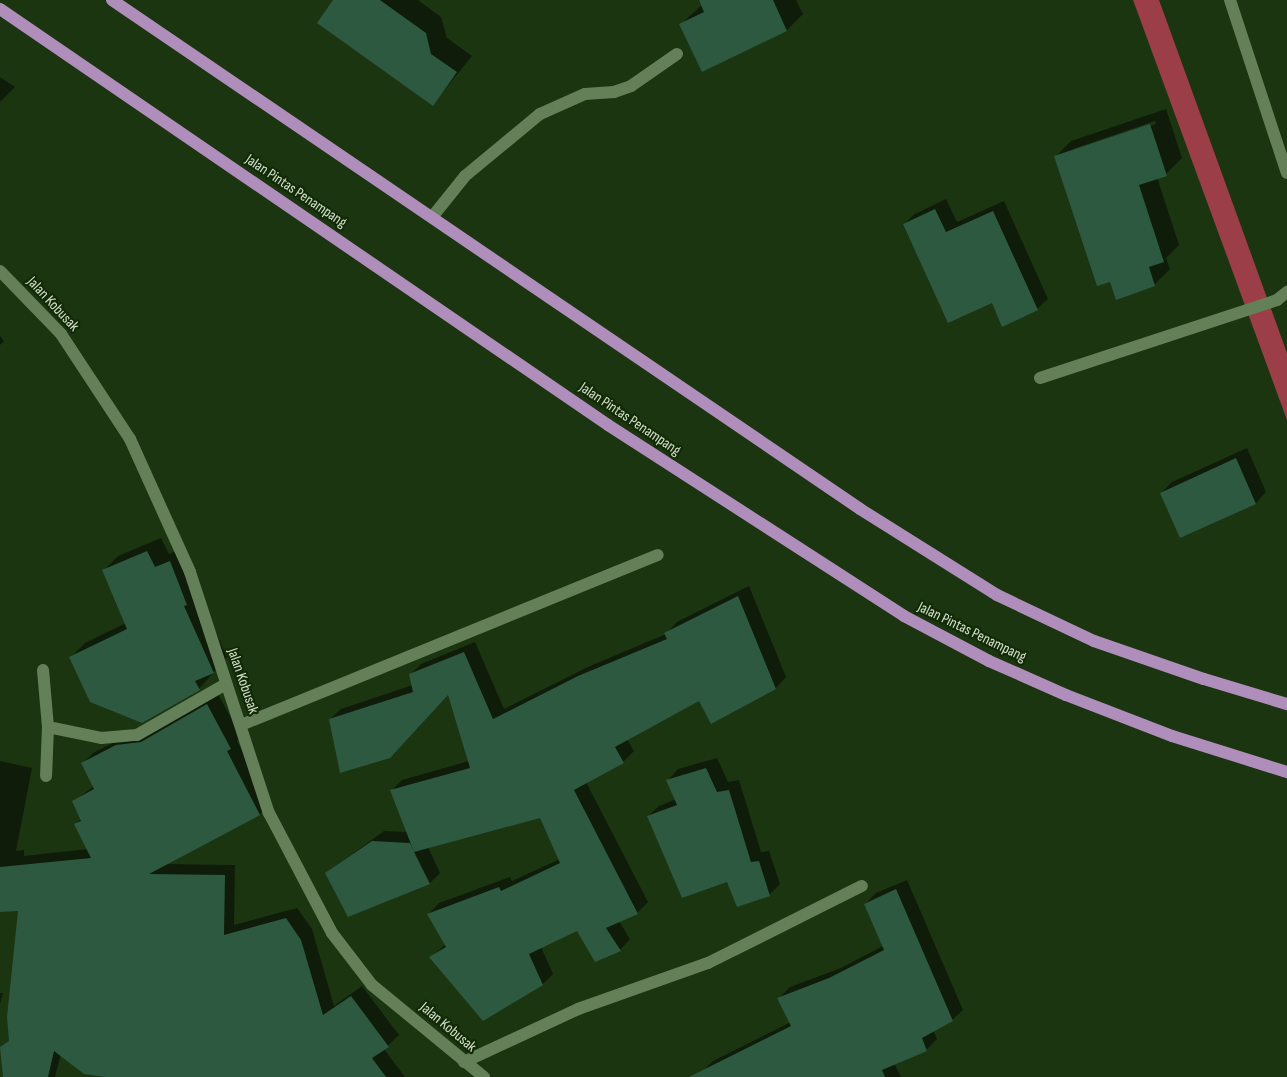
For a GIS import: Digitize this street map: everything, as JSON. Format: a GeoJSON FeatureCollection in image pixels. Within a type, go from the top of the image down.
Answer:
{"type":"FeatureCollection","features":[{"type":"Feature","properties":{"kind":"main road"},"geometry":{"type":"LineString","coordinates":[[112,0],[433,216],[828,488],[997,595],[1094,641],[1204,680],[1287,704]]}},
{"type":"Feature","properties":{"kind":"main road","name":"Jalan Pintas Penampang"},"geometry":{"type":"LineString","coordinates":[[0,10],[608,425],[904,616],[989,661],[1066,695],[1172,736],[1287,772]]}},
{"type":"Feature","properties":{"kind":"street"},"geometry":{"type":"LineString","coordinates":[[1230,0],[1287,172]]}},
{"type":"Feature","properties":{"kind":"street"},"geometry":{"type":"LineString","coordinates":[[433,216],[465,176],[540,114],[585,94],[614,92],[632,86],[677,54]]}},
{"type":"Feature","properties":{"kind":"street","name":"Jalan Kobusak"},"geometry":{"type":"LineString","coordinates":[[0,272],[61,334],[130,439],[190,572],[226,684],[242,725],[269,813],[332,933],[372,985],[484,1077]]}},
{"type":"Feature","properties":{"kind":"street"},"geometry":{"type":"LineString","coordinates":[[1040,378],[1282,296]]}},
{"type":"Feature","properties":{"kind":"street"},"geometry":{"type":"LineString","coordinates":[[242,725],[658,554]]}},
{"type":"Feature","properties":{"kind":"street"},"geometry":{"type":"LineString","coordinates":[[43,670],[48,727],[46,776]]}},
{"type":"Feature","properties":{"kind":"street"},"geometry":{"type":"LineString","coordinates":[[48,727],[100,738],[137,735],[226,684]]}},
{"type":"Feature","properties":{"kind":"street"},"geometry":{"type":"LineString","coordinates":[[464,1062],[578,1009],[708,963],[862,886]]}},
{"type":"Feature","properties":{"kind":"shaded area"},"geometry":{"type":"Polygon","coordinates":[[[1133,0],[1159,0],[1287,353],[1287,420],[1133,0]]]}},
{"type":"Feature","properties":{"kind":"building"},"geometry":{"type":"Polygon","coordinates":[[[333,0],[380,0],[426,33],[431,54],[457,72],[433,106],[317,23],[333,0]]]}},
{"type":"Feature","properties":{"kind":"building"},"geometry":{"type":"Polygon","coordinates":[[[699,0],[773,0],[787,31],[702,72],[679,24],[704,12],[699,0]]]}},
{"type":"Feature","properties":{"kind":"building"},"geometry":{"type":"Polygon","coordinates":[[[1150,124],[1167,176],[1139,185],[1164,262],[1149,267],[1155,286],[1116,300],[1110,282],[1097,286],[1054,156],[1150,124]]]}},
{"type":"Feature","properties":{"kind":"building"},"geometry":{"type":"Polygon","coordinates":[[[935,209],[946,232],[993,211],[1038,310],[1002,327],[992,303],[948,323],[903,224],[935,209]]]}},
{"type":"Feature","properties":{"kind":"building"},"geometry":{"type":"Polygon","coordinates":[[[1236,458],[1256,504],[1180,538],[1160,493],[1236,458]]]}},
{"type":"Feature","properties":{"kind":"building"},"geometry":{"type":"Polygon","coordinates":[[[147,551],[155,567],[170,561],[187,605],[184,606],[214,673],[195,681],[200,690],[142,723],[90,702],[69,657],[127,629],[102,570],[147,551]]]}},
{"type":"Feature","properties":{"kind":"building"},"geometry":{"type":"Polygon","coordinates":[[[738,596],[776,689],[711,724],[699,701],[615,747],[624,763],[574,790],[638,914],[606,928],[621,951],[595,962],[577,931],[529,954],[543,985],[483,1021],[429,957],[446,947],[427,914],[499,887],[501,891],[560,863],[540,818],[414,852],[390,790],[470,768],[448,695],[390,758],[340,773],[329,719],[413,692],[409,674],[464,652],[493,719],[578,676],[667,639],[664,633],[738,596]]]}},
{"type":"Feature","properties":{"kind":"building"},"geometry":{"type":"Polygon","coordinates":[[[207,704],[231,749],[227,751],[260,815],[149,874],[225,875],[224,935],[286,918],[301,940],[323,1015],[351,996],[389,1047],[372,1058],[386,1077],[105,1077],[84,1074],[54,1051],[48,1077],[3,1077],[0,1047],[9,1041],[7,1017],[18,911],[0,912],[0,867],[91,858],[74,824],[81,821],[72,801],[94,789],[81,763],[116,745],[141,742],[207,704]]]}},
{"type":"Feature","properties":{"kind":"building"},"geometry":{"type":"Polygon","coordinates":[[[706,768],[717,792],[729,790],[751,862],[759,861],[770,896],[737,907],[727,882],[682,898],[647,816],[677,805],[666,780],[706,768]]]}},
{"type":"Feature","properties":{"kind":"building"},"geometry":{"type":"Polygon","coordinates":[[[372,841],[410,843],[430,884],[348,917],[325,873],[372,841]]]}},
{"type":"Feature","properties":{"kind":"building"},"geometry":{"type":"Polygon","coordinates":[[[896,889],[953,1021],[922,1038],[927,1051],[882,1070],[885,1077],[689,1077],[791,1026],[777,998],[829,978],[884,950],[864,904],[896,889]]]}}]}
